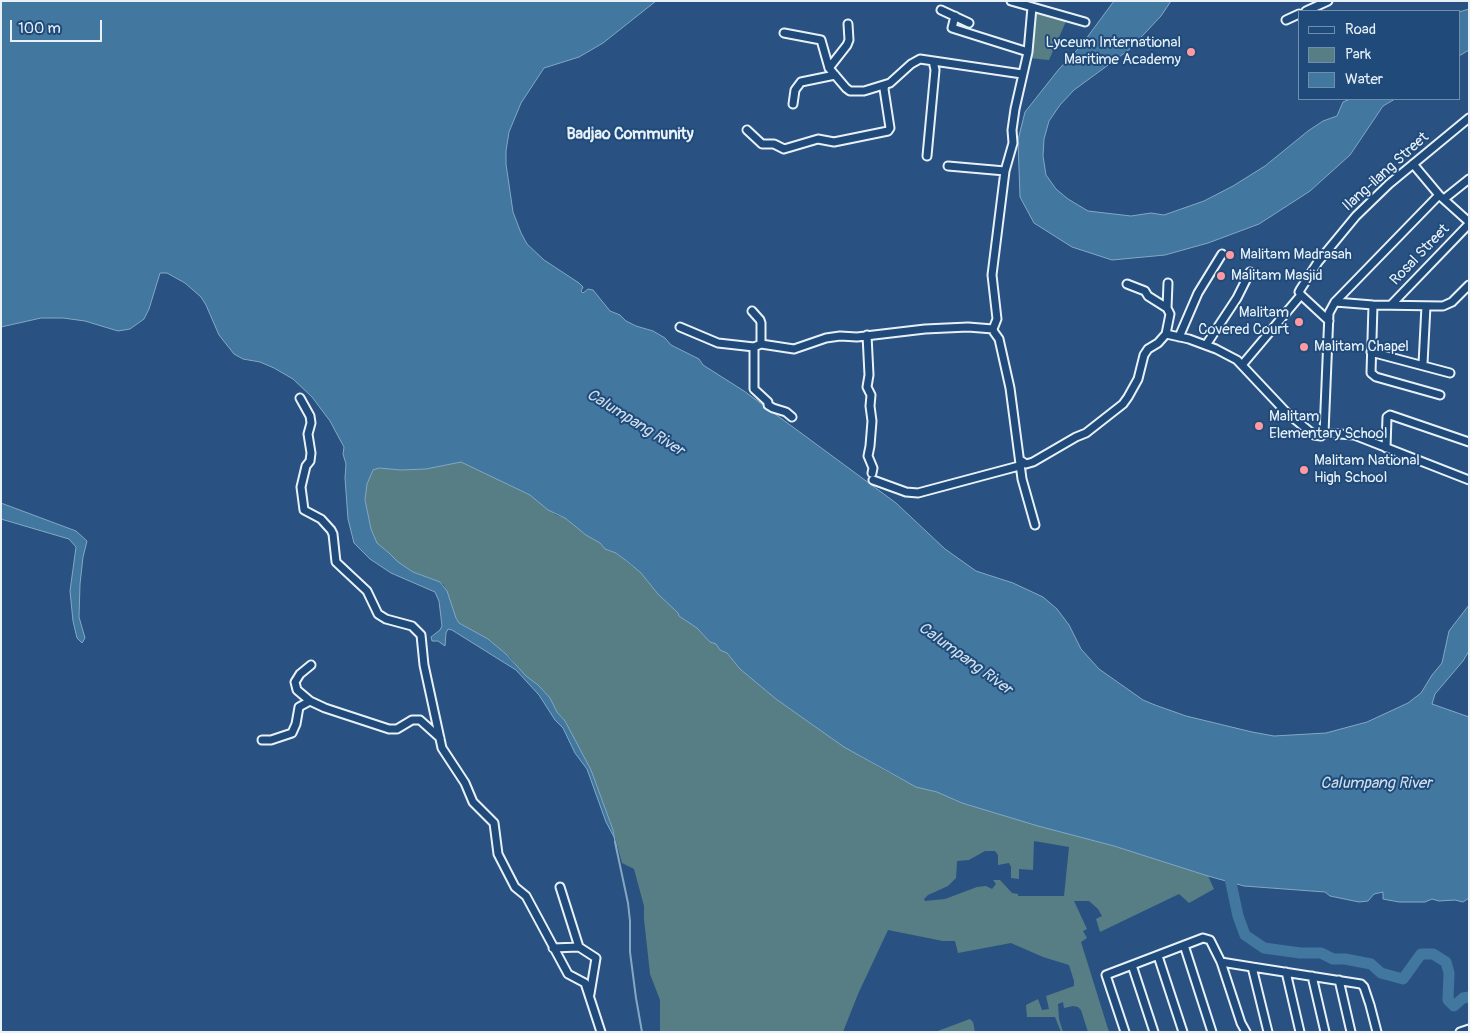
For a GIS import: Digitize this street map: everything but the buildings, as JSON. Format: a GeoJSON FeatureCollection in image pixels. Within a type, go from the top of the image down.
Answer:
{"type":"FeatureCollection","features":[{"type":"Feature","properties":{"kind":"street"},"geometry":{"type":"LineString","coordinates":[[1011,1],[1085,22]]}},
{"type":"Feature","properties":{"kind":"street"},"geometry":{"type":"LineString","coordinates":[[1308,10],[1328,1]]}},
{"type":"Feature","properties":{"kind":"street"},"geometry":{"type":"LineString","coordinates":[[993,328],[997,319],[992,275],[993,265],[1006,171],[1013,143],[1012,130],[1028,52],[1028,5]]}},
{"type":"Feature","properties":{"kind":"street"},"geometry":{"type":"LineString","coordinates":[[941,10],[969,22]]}},
{"type":"Feature","properties":{"kind":"street"},"geometry":{"type":"LineString","coordinates":[[1286,20],[1298,14]]}},
{"type":"Feature","properties":{"kind":"street"},"geometry":{"type":"LineString","coordinates":[[955,16],[952,28],[1028,52]]}},
{"type":"Feature","properties":{"kind":"street"},"geometry":{"type":"LineString","coordinates":[[829,68],[847,45],[849,40],[848,24]]}},
{"type":"Feature","properties":{"kind":"street"},"geometry":{"type":"LineString","coordinates":[[784,33],[821,40],[829,68],[846,88],[850,90],[864,91],[886,85],[895,80],[916,60],[920,59],[1022,74]]}},
{"type":"Feature","properties":{"kind":"street"},"geometry":{"type":"LineString","coordinates":[[927,156],[935,70],[933,61]]}},
{"type":"Feature","properties":{"kind":"street"},"geometry":{"type":"LineString","coordinates":[[793,104],[794,90],[801,82],[835,75]]}},
{"type":"Feature","properties":{"kind":"street"},"geometry":{"type":"LineString","coordinates":[[747,130],[762,144],[774,144],[784,149],[818,139],[834,142],[888,131],[890,128],[884,89],[886,85]]}},
{"type":"Feature","properties":{"kind":"street","name":"Ilang-ilang Street"},"geometry":{"type":"LineString","coordinates":[[1242,365],[1300,295],[1300,290],[1318,262],[1356,216],[1389,184],[1469,118]]}},
{"type":"Feature","properties":{"kind":"street"},"geometry":{"type":"LineString","coordinates":[[1413,164],[1442,197],[1469,223]]}},
{"type":"Feature","properties":{"kind":"street"},"geometry":{"type":"LineString","coordinates":[[948,166],[1006,171]]}},
{"type":"Feature","properties":{"kind":"street"},"geometry":{"type":"LineString","coordinates":[[1324,433],[1329,313],[1335,302],[1432,201],[1442,197],[1469,179]]}},
{"type":"Feature","properties":{"kind":"street","name":"Rosal Street"},"geometry":{"type":"LineString","coordinates":[[1391,305],[1469,223]]}},
{"type":"Feature","properties":{"kind":"street"},"geometry":{"type":"LineString","coordinates":[[1179,337],[1198,293],[1222,254]]}},
{"type":"Feature","properties":{"kind":"street"},"geometry":{"type":"LineString","coordinates":[[1206,345],[1237,298],[1250,272]]}},
{"type":"Feature","properties":{"kind":"street"},"geometry":{"type":"LineString","coordinates":[[1127,284],[1141,288],[1148,296],[1167,308]]}},
{"type":"Feature","properties":{"kind":"street"},"geometry":{"type":"LineString","coordinates":[[867,335],[869,375],[867,387],[871,397],[872,420],[868,456],[873,468],[873,476],[906,492],[918,493],[1019,463],[1033,462],[1086,433],[1123,404],[1138,379],[1144,354],[1166,334],[1170,314],[1167,308],[1168,284]]}},
{"type":"Feature","properties":{"kind":"street"},"geometry":{"type":"LineString","coordinates":[[1335,302],[1373,305],[1443,306],[1452,302],[1469,285]]}},
{"type":"Feature","properties":{"kind":"street"},"geometry":{"type":"LineString","coordinates":[[1300,295],[1329,321]]}},
{"type":"Feature","properties":{"kind":"street"},"geometry":{"type":"LineString","coordinates":[[1373,305],[1371,352],[1371,373],[1373,376],[1440,395]]}},
{"type":"Feature","properties":{"kind":"street"},"geometry":{"type":"LineString","coordinates":[[1422,364],[1426,306]]}},
{"type":"Feature","properties":{"kind":"street"},"geometry":{"type":"LineString","coordinates":[[752,312],[760,320],[761,344]]}},
{"type":"Feature","properties":{"kind":"street"},"geometry":{"type":"LineString","coordinates":[[680,327],[718,343],[754,347],[761,344],[794,349],[826,338],[934,329],[993,328]]}},
{"type":"Feature","properties":{"kind":"street"},"geometry":{"type":"LineString","coordinates":[[993,328],[999,339],[1010,388],[1019,463],[1035,525]]}},
{"type":"Feature","properties":{"kind":"street"},"geometry":{"type":"LineString","coordinates":[[1166,334],[1206,345],[1237,360],[1286,412],[1314,435],[1321,436],[1324,433],[1354,435],[1469,480]]}},
{"type":"Feature","properties":{"kind":"street"},"geometry":{"type":"LineString","coordinates":[[754,347],[754,389],[768,402],[768,405],[786,412],[792,417]]}},
{"type":"Feature","properties":{"kind":"street"},"geometry":{"type":"LineString","coordinates":[[1371,352],[1422,364],[1450,373]]}},
{"type":"Feature","properties":{"kind":"street"},"geometry":{"type":"LineString","coordinates":[[300,398],[310,416],[311,424],[308,434],[311,453],[310,461],[306,466],[302,487],[304,510],[321,520],[331,530],[336,562],[365,588],[378,614],[386,619],[412,626],[421,634],[424,665],[442,748],[465,783],[473,802],[494,824],[498,854],[515,887],[526,896],[568,974],[585,983],[601,1032]]}},
{"type":"Feature","properties":{"kind":"street"},"geometry":{"type":"LineString","coordinates":[[1386,448],[1387,417],[1390,415],[1469,442]]}},
{"type":"Feature","properties":{"kind":"street"},"geometry":{"type":"LineString","coordinates":[[311,665],[300,674],[296,682],[297,690],[310,701],[325,708],[389,729],[398,729],[412,720],[420,720],[440,738]]}},
{"type":"Feature","properties":{"kind":"street"},"geometry":{"type":"LineString","coordinates":[[262,740],[271,740],[292,733],[300,707],[310,701]]}},
{"type":"Feature","properties":{"kind":"street"},"geometry":{"type":"LineString","coordinates":[[560,887],[579,946],[596,958],[590,995]]}},
{"type":"Feature","properties":{"kind":"street"},"geometry":{"type":"LineString","coordinates":[[1124,1032],[1106,975],[1198,939],[1207,938],[1210,940],[1221,962],[1240,1023],[1246,1032]]}},
{"type":"Feature","properties":{"kind":"street"},"geometry":{"type":"LineString","coordinates":[[1184,945],[1212,1032]]}},
{"type":"Feature","properties":{"kind":"street"},"geometry":{"type":"LineString","coordinates":[[553,948],[579,946]]}},
{"type":"Feature","properties":{"kind":"street"},"geometry":{"type":"LineString","coordinates":[[1158,956],[1183,1032]]}},
{"type":"Feature","properties":{"kind":"street"},"geometry":{"type":"LineString","coordinates":[[1221,962],[1361,984],[1364,987],[1377,1032]]}},
{"type":"Feature","properties":{"kind":"street"},"geometry":{"type":"LineString","coordinates":[[1132,965],[1154,1032]]}},
{"type":"Feature","properties":{"kind":"street"},"geometry":{"type":"LineString","coordinates":[[1252,967],[1268,1032]]}},
{"type":"Feature","properties":{"kind":"street"},"geometry":{"type":"LineString","coordinates":[[1286,972],[1300,1032]]}},
{"type":"Feature","properties":{"kind":"street"},"geometry":{"type":"LineString","coordinates":[[1312,976],[1325,1032]]}},
{"type":"Feature","properties":{"kind":"street"},"geometry":{"type":"LineString","coordinates":[[1339,980],[1351,1032]]}},
{"type":"Feature","properties":{"kind":"street"},"geometry":{"type":"LineString","coordinates":[[1460,1032],[1469,1029]]}},
{"type":"Feature","properties":{"kind":"green space"},"geometry":{"type":"Polygon","coordinates":[[[1034,12],[1067,19],[1049,60],[1029,58],[1034,12]]]}},
{"type":"Feature","properties":{"kind":"green space"},"geometry":{"type":"Polygon","coordinates":[[[461,462],[530,495],[556,515],[565,518],[586,535],[600,543],[605,549],[616,553],[641,573],[679,616],[697,628],[709,641],[716,644],[720,650],[727,653],[740,669],[776,699],[844,747],[884,770],[916,787],[937,792],[962,803],[1114,846],[1208,876],[1214,889],[1189,903],[1179,894],[1100,932],[1096,919],[1102,916],[1098,909],[1089,901],[1074,901],[1087,929],[1083,931],[1087,938],[1081,942],[1109,1032],[1088,1032],[1081,1010],[1073,1006],[1064,1008],[1063,1002],[1058,1004],[1059,1019],[1063,1032],[1061,1032],[1055,1017],[1027,1017],[1026,1005],[1038,999],[1042,1010],[1049,1009],[1046,996],[1074,986],[1069,965],[1043,957],[1011,943],[958,953],[955,941],[943,941],[888,930],[858,994],[843,1032],[660,1032],[660,1000],[650,974],[644,906],[634,869],[622,863],[613,830],[591,770],[565,721],[557,712],[550,698],[538,685],[526,677],[510,657],[488,639],[459,623],[444,585],[413,572],[398,562],[377,543],[371,529],[365,500],[367,484],[373,470],[379,468],[401,470],[426,469],[461,462]],[[1034,841],[1033,870],[1019,869],[1019,879],[1011,878],[1009,863],[998,865],[998,855],[995,851],[985,851],[969,860],[957,861],[956,878],[948,886],[928,895],[924,899],[925,901],[945,899],[977,887],[986,886],[992,889],[996,884],[993,880],[1000,880],[1012,893],[1018,894],[1018,896],[1064,896],[1069,847],[1034,841]]]}},
{"type":"Feature","properties":{"kind":"green space"},"geometry":{"type":"Polygon","coordinates":[[[970,1019],[973,1022],[975,1032],[935,1032],[970,1019]]]}},
{"type":"Feature","properties":{"kind":"water","name":"Calumpang River"},"geometry":{"type":"Polygon","coordinates":[[[1,1],[656,1],[603,43],[579,57],[544,68],[521,103],[509,132],[506,164],[513,212],[527,244],[544,260],[579,283],[583,287],[581,291],[583,293],[588,289],[593,290],[610,311],[620,315],[626,321],[636,326],[653,331],[665,338],[671,345],[699,359],[703,365],[744,391],[896,503],[945,549],[976,571],[1013,583],[1043,597],[1057,609],[1069,625],[1081,649],[1099,669],[1143,700],[1155,705],[1186,716],[1274,736],[1326,733],[1367,722],[1408,703],[1421,693],[1442,663],[1449,631],[1469,605],[1469,651],[1435,694],[1432,704],[1469,717],[1469,898],[1463,902],[1432,899],[1425,902],[1399,902],[1383,899],[1383,892],[1374,894],[1368,901],[1359,902],[1330,896],[1325,892],[1244,886],[1114,846],[1038,826],[962,803],[937,792],[916,787],[844,747],[776,699],[740,669],[727,653],[720,650],[716,644],[710,642],[697,628],[679,616],[641,573],[628,562],[616,553],[605,549],[600,543],[586,535],[565,518],[548,510],[530,495],[461,462],[426,469],[401,470],[379,468],[373,470],[367,484],[365,500],[371,529],[377,543],[398,562],[413,572],[440,582],[447,591],[459,623],[488,639],[506,654],[550,698],[557,712],[565,721],[591,770],[613,830],[618,856],[614,837],[606,822],[587,769],[575,753],[563,728],[555,720],[539,695],[516,670],[452,630],[448,629],[446,633],[445,646],[438,641],[432,641],[431,637],[442,626],[439,601],[435,592],[391,573],[370,559],[354,543],[348,519],[344,447],[330,421],[312,397],[293,379],[260,362],[243,359],[234,354],[219,335],[201,297],[185,283],[167,273],[160,273],[144,319],[130,329],[118,331],[85,321],[63,318],[41,318],[1,327],[1,1]]]}},
{"type":"Feature","properties":{"kind":"water"},"geometry":{"type":"Polygon","coordinates":[[[1114,1],[1171,1],[1161,16],[1130,49],[1074,90],[1049,121],[1044,139],[1043,156],[1046,175],[1056,189],[1088,211],[1131,216],[1151,213],[1164,215],[1204,201],[1265,166],[1308,131],[1323,121],[1337,116],[1343,102],[1348,100],[1393,100],[1383,106],[1350,155],[1310,191],[1259,224],[1208,243],[1165,255],[1112,260],[1072,247],[1034,223],[1020,197],[1018,140],[1025,112],[1059,69],[1080,47],[1114,1]]]}},
{"type":"Feature","properties":{"kind":"water"},"geometry":{"type":"Polygon","coordinates":[[[1469,9],[1469,50],[1460,55],[1460,12],[1469,9]]]}},
{"type":"Feature","properties":{"kind":"water"},"geometry":{"type":"Polygon","coordinates":[[[1,503],[76,531],[87,541],[80,584],[79,617],[85,638],[82,643],[77,638],[73,621],[70,591],[76,547],[69,539],[1,519],[1,503]]]}},
{"type":"Feature","properties":{"kind":"waterway"},"geometry":{"type":"LineString","coordinates":[[615,842],[628,903],[630,952],[642,1032]]}},
{"type":"Feature","properties":{"kind":"waterway"},"geometry":{"type":"LineString","coordinates":[[1228,869],[1238,916],[1245,935],[1264,948],[1300,953],[1321,953],[1333,959],[1345,959],[1371,964],[1381,973],[1403,979],[1421,954],[1433,954],[1446,962],[1449,973],[1448,1000],[1454,1006],[1463,998],[1469,997]]}},
{"type":"Feature","properties":{"kind":"place","name":"Lyceum International Maritime Academy"},"geometry":{"type":"Point","coordinates":[1191,52]}},
{"type":"Feature","properties":{"kind":"place","name":"Malitam Madrasah"},"geometry":{"type":"Point","coordinates":[1230,255]}},
{"type":"Feature","properties":{"kind":"place","name":"Malitam Masjid"},"geometry":{"type":"Point","coordinates":[1221,276]}},
{"type":"Feature","properties":{"kind":"place","name":"Malitam Covered Court"},"geometry":{"type":"Point","coordinates":[1299,322]}},
{"type":"Feature","properties":{"kind":"place","name":"Malitam Chapel"},"geometry":{"type":"Point","coordinates":[1304,347]}},
{"type":"Feature","properties":{"kind":"place","name":"Malitam Elementary School"},"geometry":{"type":"Point","coordinates":[1259,426]}},
{"type":"Feature","properties":{"kind":"place","name":"Malitam National High School"},"geometry":{"type":"Point","coordinates":[1304,470]}},
{"type":"Feature","properties":{"kind":"district","name":"Badjao Community"},"geometry":{"type":"Point","coordinates":[630,135]}}]}
